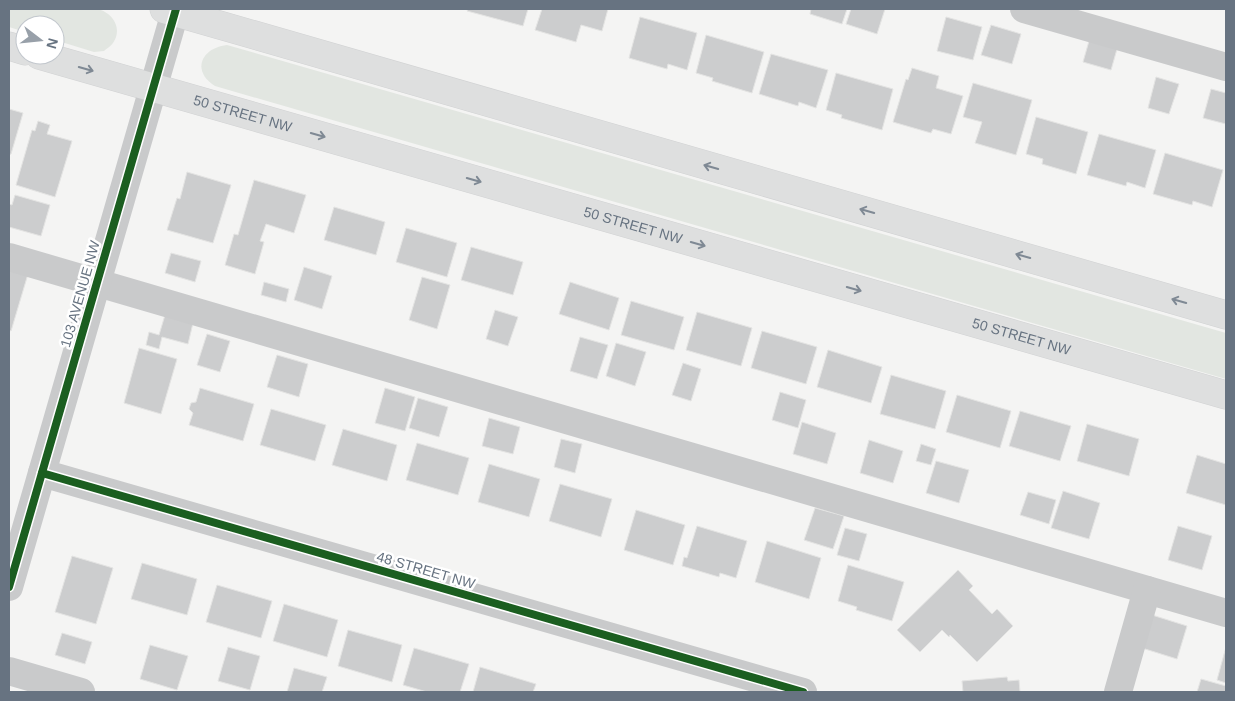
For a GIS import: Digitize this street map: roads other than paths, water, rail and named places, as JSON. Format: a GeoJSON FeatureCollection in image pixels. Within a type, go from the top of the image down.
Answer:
{"type":"FeatureCollection","features":[{"type":"Feature","properties":{"kind":"main road"},"geometry":{"type":"LineString","coordinates":[[171,10],[1226,314]]}},
{"type":"Feature","properties":{"kind":"main road","name":"50 STREET NW"},"geometry":{"type":"LineString","coordinates":[[65,63],[1226,395]]}},
{"type":"Feature","properties":{"kind":"street"},"geometry":{"type":"LineString","coordinates":[[1024,9],[1226,67]]}},
{"type":"Feature","properties":{"kind":"street","name":"103 AVENUE NW"},"geometry":{"type":"LineString","coordinates":[[9,587],[153,88],[171,10]]}},
{"type":"Feature","properties":{"kind":"street"},"geometry":{"type":"LineString","coordinates":[[9,257],[1226,613]]}},
{"type":"Feature","properties":{"kind":"street","name":"48 STREET NW"},"geometry":{"type":"LineString","coordinates":[[42,473],[804,692]]}},
{"type":"Feature","properties":{"kind":"street"},"geometry":{"type":"LineString","coordinates":[[1118,692],[1147,590]]}},
{"type":"Feature","properties":{"kind":"street"},"geometry":{"type":"LineString","coordinates":[[9,671],[81,692]]}}]}
